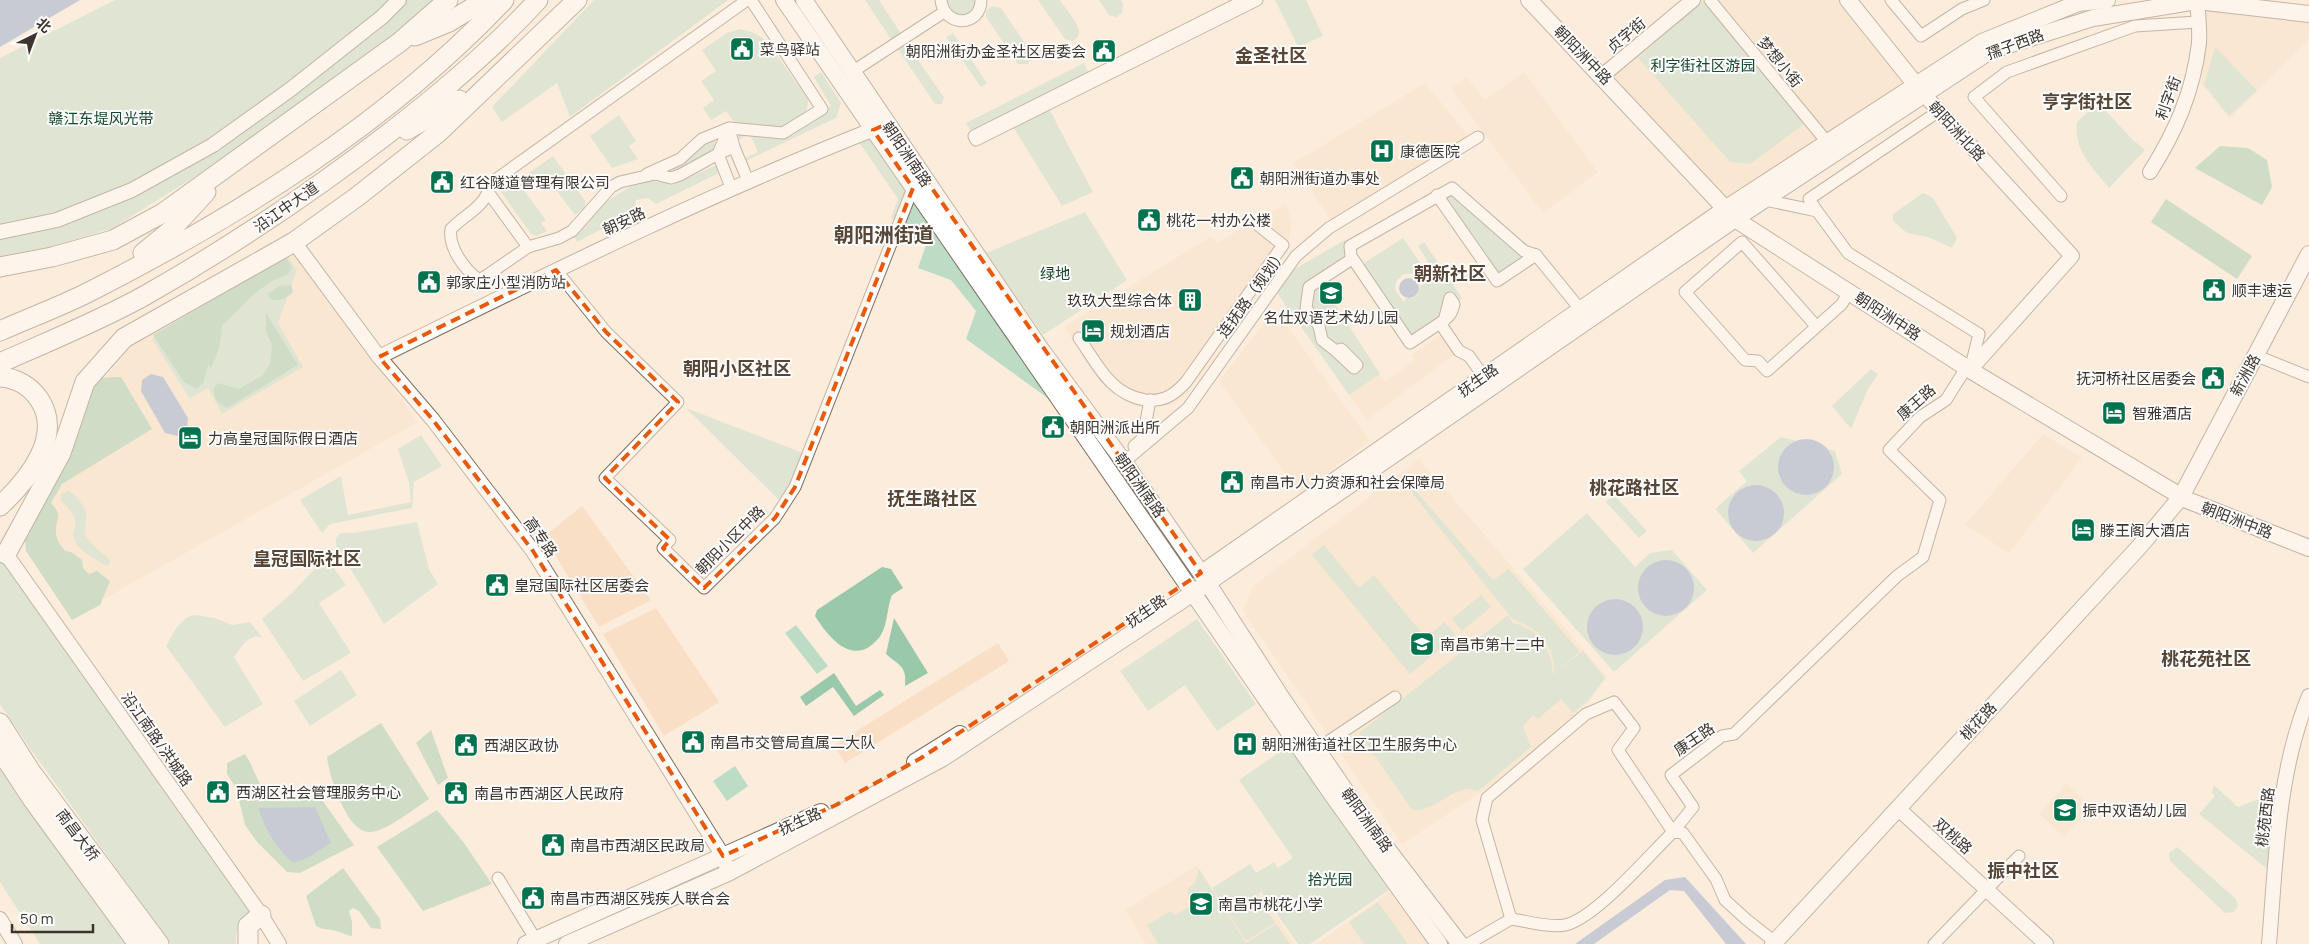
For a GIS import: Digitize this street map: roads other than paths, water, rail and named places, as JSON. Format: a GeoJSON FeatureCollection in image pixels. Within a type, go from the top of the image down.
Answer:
{"type":"FeatureCollection","features":[{"type":"Feature","properties":{"kind":"highway"},"geometry":{"type":"LineString","coordinates":[[0,267],[52,257],[112,240],[164,213],[237,158],[400,42],[448,0]]}},
{"type":"Feature","properties":{"kind":"highway"},"geometry":{"type":"LineString","coordinates":[[400,42],[449,22],[485,0]]}},
{"type":"Feature","properties":{"kind":"highway","name":"沿江中大道"},"geometry":{"type":"LineString","coordinates":[[0,331],[86,294],[226,218],[376,116],[481,24],[504,0]]}},
{"type":"Feature","properties":{"kind":"highway","name":"沿江中大道"},"geometry":{"type":"LineString","coordinates":[[0,363],[142,297],[264,223],[356,158],[437,96],[538,0]]}},
{"type":"Feature","properties":{"kind":"highway"},"geometry":{"type":"LineString","coordinates":[[6,554],[61,453],[85,382],[124,338],[294,242],[358,196],[439,132],[578,0]]}},
{"type":"Feature","properties":{"kind":"highway"},"geometry":{"type":"LineString","coordinates":[[356,158],[442,111],[501,73]]}},
{"type":"Feature","properties":{"kind":"highway"},"geometry":{"type":"LineString","coordinates":[[86,294],[140,256],[171,230],[237,158]]}},
{"type":"Feature","properties":{"kind":"highway"},"geometry":{"type":"LineString","coordinates":[[0,377],[10,378],[33,390],[46,409],[49,424],[47,439],[41,454],[9,498],[0,506]]}},
{"type":"Feature","properties":{"kind":"highway","name":"南昌大桥"},"geometry":{"type":"LineString","coordinates":[[0,723],[31,772],[158,944]]}},
{"type":"Feature","properties":{"kind":"highway","name":"南昌大桥"},"geometry":{"type":"LineString","coordinates":[[0,750],[33,800],[138,944]]}},
{"type":"Feature","properties":{"kind":"highway"},"geometry":{"type":"LineString","coordinates":[[248,944],[248,926],[261,915]]}},
{"type":"Feature","properties":{"kind":"main road","name":"朝阳洲南路"},"geometry":{"type":"LineString","coordinates":[[784,0],[880,127],[1122,460],[1204,578],[1369,826],[1460,944]]}},
{"type":"Feature","properties":{"kind":"main road","name":"朝阳洲南路"},"geometry":{"type":"LineString","coordinates":[[804,0],[852,72],[913,188],[1189,588],[1439,944]]}},
{"type":"Feature","properties":{"kind":"main road","name":"朝阳洲中路"},"geometry":{"type":"LineString","coordinates":[[1529,0],[1730,214],[1968,369],[2184,498],[2309,548]]}},
{"type":"Feature","properties":{"kind":"main road","name":"朝阳洲北路"},"geometry":{"type":"LineString","coordinates":[[1848,0],[1920,90]]}},
{"type":"Feature","properties":{"kind":"main road","name":"孺子西路"},"geometry":{"type":"LineString","coordinates":[[1730,214],[1765,200],[1920,90],[1982,42],[2070,3],[2107,0]]}},
{"type":"Feature","properties":{"kind":"main road","name":"孺子西路"},"geometry":{"type":"LineString","coordinates":[[1730,214],[1827,142],[1990,50],[2093,18],[2197,0],[2309,14]]}},
{"type":"Feature","properties":{"kind":"main road","name":"抚生路"},"geometry":{"type":"LineString","coordinates":[[1204,578],[1580,309],[1730,214]]}},
{"type":"Feature","properties":{"kind":"main road","name":"抚生路"},"geometry":{"type":"LineString","coordinates":[[567,944],[728,873],[895,786],[943,758],[1730,214]]}},
{"type":"Feature","properties":{"kind":"main road","name":"新洲路"},"geometry":{"type":"LineString","coordinates":[[2184,498],[2309,254]]}},
{"type":"Feature","properties":{"kind":"main road","name":"新洲路"},"geometry":{"type":"LineString","coordinates":[[2184,498],[2262,358],[2309,268]]}},
{"type":"Feature","properties":{"kind":"main road","name":"桃花路"},"geometry":{"type":"LineString","coordinates":[[1778,943],[1903,813],[2155,540],[2184,498]]}},
{"type":"Feature","properties":{"kind":"main road","name":"桃花路"},"geometry":{"type":"LineString","coordinates":[[1778,943],[2184,498]]}},
{"type":"Feature","properties":{"kind":"main road","name":"抚生路"},"geometry":{"type":"LineString","coordinates":[[531,942],[836,805],[921,758],[1189,588]]}},
{"type":"Feature","properties":{"kind":"street"},"geometry":{"type":"LineString","coordinates":[[0,232],[57,220],[132,190],[213,145],[291,89],[382,17],[399,0]]}},
{"type":"Feature","properties":{"kind":"street"},"geometry":{"type":"LineString","coordinates":[[638,178],[680,159],[702,139],[729,128],[783,133],[822,109],[749,0],[491,183],[488,192],[478,207],[451,229],[450,243],[472,275],[478,280],[528,247],[559,238],[572,230],[611,187],[620,182],[638,178],[655,174],[671,178],[734,148]]}},
{"type":"Feature","properties":{"kind":"street"},"geometry":{"type":"LineString","coordinates":[[941,0],[944,12],[955,20],[969,20],[979,11],[981,0]]}},
{"type":"Feature","properties":{"kind":"street"},"geometry":{"type":"LineString","coordinates":[[1245,0],[974,136],[976,140],[1256,0]]}},
{"type":"Feature","properties":{"kind":"street","name":"贞字街"},"geometry":{"type":"LineString","coordinates":[[1602,76],[1693,0]]}},
{"type":"Feature","properties":{"kind":"street","name":"梦想小街"},"geometry":{"type":"LineString","coordinates":[[1710,0],[1827,142]]}},
{"type":"Feature","properties":{"kind":"street"},"geometry":{"type":"LineString","coordinates":[[1892,0],[1922,36],[1962,9],[1984,0]]}},
{"type":"Feature","properties":{"kind":"street","name":"利字街"},"geometry":{"type":"LineString","coordinates":[[2150,172],[2166,147],[2190,91],[2199,41],[2197,0]]}},
{"type":"Feature","properties":{"kind":"street"},"geometry":{"type":"LineString","coordinates":[[852,72],[944,12]]}},
{"type":"Feature","properties":{"kind":"street"},"geometry":{"type":"LineString","coordinates":[[2061,196],[1974,97],[2007,72],[2136,26],[2198,22]]}},
{"type":"Feature","properties":{"kind":"street","name":"朝阳洲北路"},"geometry":{"type":"LineString","coordinates":[[1920,90],[2072,256]]}},
{"type":"Feature","properties":{"kind":"street"},"geometry":{"type":"LineString","coordinates":[[1939,111],[1809,199],[1848,253],[1979,334],[1968,369]]}},
{"type":"Feature","properties":{"kind":"street","name":"朝安路"},"geometry":{"type":"LineString","coordinates":[[379,357],[556,270],[732,190],[880,127]]}},
{"type":"Feature","properties":{"kind":"street"},"geometry":{"type":"LineString","coordinates":[[729,128],[734,148],[748,183]]}},
{"type":"Feature","properties":{"kind":"street"},"geometry":{"type":"LineString","coordinates":[[729,128],[718,154],[732,190]]}},
{"type":"Feature","properties":{"kind":"street","name":"连抚路（规划）"},"geometry":{"type":"LineString","coordinates":[[1122,460],[1188,408],[1296,256],[1329,228],[1478,137]]}},
{"type":"Feature","properties":{"kind":"street","name":"朝阳小区中路"},"geometry":{"type":"LineString","coordinates":[[556,270],[606,332],[678,402],[605,478],[670,540],[663,548],[704,588],[775,518],[796,487],[913,188]]}},
{"type":"Feature","properties":{"kind":"street"},"geometry":{"type":"LineString","coordinates":[[1484,377],[1469,356],[1459,351],[1442,322],[1410,343],[1352,259],[1350,246],[1452,188],[1522,249],[1536,255],[1580,309]]}},
{"type":"Feature","properties":{"kind":"street"},"geometry":{"type":"LineString","coordinates":[[488,192],[528,247]]}},
{"type":"Feature","properties":{"kind":"street"},"geometry":{"type":"LineString","coordinates":[[1437,195],[1497,282],[1536,255]]}},
{"type":"Feature","properties":{"kind":"street"},"geometry":{"type":"LineString","coordinates":[[1765,200],[1818,210]]}},
{"type":"Feature","properties":{"kind":"street"},"geometry":{"type":"LineString","coordinates":[[1079,338],[1108,380],[1122,393],[1150,400],[1163,399],[1174,395],[1186,382],[1283,245],[1260,226]]}},
{"type":"Feature","properties":{"kind":"street","name":"高专路"},"geometry":{"type":"LineString","coordinates":[[294,242],[379,357],[433,420],[533,551],[723,856],[728,873]]}},
{"type":"Feature","properties":{"kind":"street"},"geometry":{"type":"LineString","coordinates":[[1816,326],[1742,242],[1685,292],[1745,360],[1758,361],[1767,370],[1842,304],[1849,291]]}},
{"type":"Feature","properties":{"kind":"street","name":"康王路"},"geometry":{"type":"LineString","coordinates":[[1672,832],[1693,807],[1671,775],[1722,736],[1734,734],[1897,576],[1923,557],[1940,500],[1889,450],[1920,417],[1946,400],[1968,369],[2072,256]]}},
{"type":"Feature","properties":{"kind":"street"},"geometry":{"type":"LineString","coordinates":[[1336,351],[1322,340],[1319,326],[1306,308],[1309,287],[1352,259]]}},
{"type":"Feature","properties":{"kind":"street"},"geometry":{"type":"LineString","coordinates":[[2262,358],[2309,376]]}},
{"type":"Feature","properties":{"kind":"street"},"geometry":{"type":"LineString","coordinates":[[1122,460],[1143,438],[1150,400]]}},
{"type":"Feature","properties":{"kind":"street","name":"沿江南路/洪城路"},"geometry":{"type":"LineString","coordinates":[[6,554],[261,915],[279,944]]}},
{"type":"Feature","properties":{"kind":"street"},"geometry":{"type":"LineString","coordinates":[[1317,749],[1394,696]]}},
{"type":"Feature","properties":{"kind":"street","name":"桃苑西路"},"geometry":{"type":"LineString","coordinates":[[2269,944],[2281,809],[2300,719],[2309,696]]}},
{"type":"Feature","properties":{"kind":"street"},"geometry":{"type":"LineString","coordinates":[[1511,919],[1494,867],[1482,820],[1487,798],[1586,714],[1614,702],[1634,728],[1618,750],[1672,832]]}},
{"type":"Feature","properties":{"kind":"street","name":"双桃路"},"geometry":{"type":"LineString","coordinates":[[1903,813],[2046,944]]}},
{"type":"Feature","properties":{"kind":"street"},"geometry":{"type":"LineString","coordinates":[[1468,944],[1511,919],[1564,925],[1581,920],[1599,906],[1672,832]]}},
{"type":"Feature","properties":{"kind":"street"},"geometry":{"type":"LineString","coordinates":[[1672,832],[1683,833],[1716,879],[1725,900],[1747,920],[1778,943]]}},
{"type":"Feature","properties":{"kind":"street"},"geometry":{"type":"LineString","coordinates":[[1934,944],[2019,856]]}},
{"type":"Feature","properties":{"kind":"street"},"geometry":{"type":"LineString","coordinates":[[498,878],[531,942]]}},
{"type":"Feature","properties":{"kind":"street"},"geometry":{"type":"LineString","coordinates":[[0,919],[15,944]]}},
{"type":"Feature","properties":{"kind":"water"},"geometry":{"type":"Polygon","coordinates":[[[0,0],[80,0],[0,47],[0,0]]]}},
{"type":"Feature","properties":{"kind":"water"},"geometry":{"type":"Polygon","coordinates":[[[1409,278],[1416,281],[1419,288],[1416,295],[1409,298],[1402,295],[1399,288],[1402,281],[1409,278]]]}},
{"type":"Feature","properties":{"kind":"water"},"geometry":{"type":"Polygon","coordinates":[[[151,374],[163,377],[188,418],[187,431],[177,436],[165,433],[141,391],[142,380],[151,374]]]}},
{"type":"Feature","properties":{"kind":"water"},"geometry":{"type":"Polygon","coordinates":[[[1806,439],[1817,441],[1826,447],[1832,456],[1834,467],[1832,478],[1826,487],[1817,493],[1806,495],[1795,493],[1786,487],[1780,478],[1778,467],[1780,456],[1786,447],[1795,441],[1806,439]]]}},
{"type":"Feature","properties":{"kind":"water"},"geometry":{"type":"Polygon","coordinates":[[[1756,485],[1767,487],[1776,493],[1782,502],[1784,513],[1782,524],[1776,533],[1767,539],[1756,541],[1745,539],[1736,533],[1730,524],[1728,513],[1730,502],[1736,493],[1745,487],[1756,485]]]}},
{"type":"Feature","properties":{"kind":"water"},"geometry":{"type":"Polygon","coordinates":[[[1666,560],[1677,562],[1686,568],[1692,577],[1694,588],[1692,599],[1686,608],[1677,614],[1666,616],[1655,614],[1646,608],[1640,599],[1638,588],[1640,577],[1646,568],[1655,562],[1666,560]]]}},
{"type":"Feature","properties":{"kind":"water"},"geometry":{"type":"Polygon","coordinates":[[[1615,599],[1626,601],[1635,607],[1641,616],[1643,627],[1641,638],[1635,647],[1626,653],[1615,655],[1604,653],[1595,647],[1589,638],[1587,627],[1589,616],[1595,607],[1604,601],[1615,599]]]}},
{"type":"Feature","properties":{"kind":"water"},"geometry":{"type":"Polygon","coordinates":[[[315,807],[331,843],[307,858],[293,863],[272,838],[258,808],[315,807]]]}},
{"type":"Feature","properties":{"kind":"water"},"geometry":{"type":"Polygon","coordinates":[[[1685,877],[1746,944],[1726,944],[1684,891],[1670,890],[1594,944],[1575,944],[1665,880],[1685,877]]]}},
{"type":"Feature","properties":{"kind":"place","name":"菜鸟驿站"},"geometry":{"type":"Point","coordinates":[742,49]}},
{"type":"Feature","properties":{"kind":"place","name":"朝阳洲街办金圣社区居委会"},"geometry":{"type":"Point","coordinates":[1104,51]}},
{"type":"Feature","properties":{"kind":"place","name":"康德医院"},"geometry":{"type":"Point","coordinates":[1382,151]}},
{"type":"Feature","properties":{"kind":"place","name":"朝阳洲街道办事处"},"geometry":{"type":"Point","coordinates":[1242,178]}},
{"type":"Feature","properties":{"kind":"place","name":"红谷隧道管理有限公司"},"geometry":{"type":"Point","coordinates":[442,182]}},
{"type":"Feature","properties":{"kind":"place","name":"桃花一村办公楼"},"geometry":{"type":"Point","coordinates":[1149,220]}},
{"type":"Feature","properties":{"kind":"place","name":"郭家庄小型消防站"},"geometry":{"type":"Point","coordinates":[429,282]}},
{"type":"Feature","properties":{"kind":"place","name":"顺丰速运"},"geometry":{"type":"Point","coordinates":[2214,290]}},
{"type":"Feature","properties":{"kind":"place","name":"名仕双语艺术幼儿园"},"geometry":{"type":"Point","coordinates":[1331,293]}},
{"type":"Feature","properties":{"kind":"place","name":"玖玖大型综合体"},"geometry":{"type":"Point","coordinates":[1190,300]}},
{"type":"Feature","properties":{"kind":"place","name":"规划酒店"},"geometry":{"type":"Point","coordinates":[1093,331]}},
{"type":"Feature","properties":{"kind":"place","name":"抚河桥社区居委会"},"geometry":{"type":"Point","coordinates":[2213,378]}},
{"type":"Feature","properties":{"kind":"place","name":"智雅酒店"},"geometry":{"type":"Point","coordinates":[2114,413]}},
{"type":"Feature","properties":{"kind":"place","name":"朝阳洲派出所"},"geometry":{"type":"Point","coordinates":[1053,427]}},
{"type":"Feature","properties":{"kind":"place","name":"力高皇冠国际假日酒店"},"geometry":{"type":"Point","coordinates":[190,438]}},
{"type":"Feature","properties":{"kind":"place","name":"南昌市人力资源和社会保障局"},"geometry":{"type":"Point","coordinates":[1232,482]}},
{"type":"Feature","properties":{"kind":"place","name":"滕王阁大酒店"},"geometry":{"type":"Point","coordinates":[2083,530]}},
{"type":"Feature","properties":{"kind":"place","name":"皇冠国际社区居委会"},"geometry":{"type":"Point","coordinates":[497,585]}},
{"type":"Feature","properties":{"kind":"place","name":"南昌市第十二中"},"geometry":{"type":"Point","coordinates":[1422,644]}},
{"type":"Feature","properties":{"kind":"place","name":"南昌市交管局直属二大队"},"geometry":{"type":"Point","coordinates":[693,742]}},
{"type":"Feature","properties":{"kind":"place","name":"朝阳洲街道社区卫生服务中心"},"geometry":{"type":"Point","coordinates":[1245,744]}},
{"type":"Feature","properties":{"kind":"place","name":"西湖区政协"},"geometry":{"type":"Point","coordinates":[466,745]}},
{"type":"Feature","properties":{"kind":"place","name":"西湖区社会管理服务中心"},"geometry":{"type":"Point","coordinates":[218,792]}},
{"type":"Feature","properties":{"kind":"place","name":"南昌市西湖区人民政府"},"geometry":{"type":"Point","coordinates":[456,793]}},
{"type":"Feature","properties":{"kind":"place","name":"振中双语幼儿园"},"geometry":{"type":"Point","coordinates":[2065,810]}},
{"type":"Feature","properties":{"kind":"place","name":"南昌市西湖区民政局"},"geometry":{"type":"Point","coordinates":[553,845]}},
{"type":"Feature","properties":{"kind":"place","name":"南昌市西湖区残疾人联合会"},"geometry":{"type":"Point","coordinates":[533,898]}},
{"type":"Feature","properties":{"kind":"place","name":"南昌市桃花小学"},"geometry":{"type":"Point","coordinates":[1201,904]}},
{"type":"Feature","properties":{"kind":"district","name":"金圣社区"},"geometry":{"type":"Point","coordinates":[1271,55]}},
{"type":"Feature","properties":{"kind":"district","name":"亨字街社区"},"geometry":{"type":"Point","coordinates":[2087,101]}},
{"type":"Feature","properties":{"kind":"district","name":"朝阳洲街道"},"geometry":{"type":"Point","coordinates":[884,234]}},
{"type":"Feature","properties":{"kind":"district","name":"朝新社区"},"geometry":{"type":"Point","coordinates":[1450,273]}},
{"type":"Feature","properties":{"kind":"district","name":"朝阳小区社区"},"geometry":{"type":"Point","coordinates":[737,368]}},
{"type":"Feature","properties":{"kind":"district","name":"桃花路社区"},"geometry":{"type":"Point","coordinates":[1634,487]}},
{"type":"Feature","properties":{"kind":"district","name":"抚生路社区"},"geometry":{"type":"Point","coordinates":[932,498]}},
{"type":"Feature","properties":{"kind":"district","name":"皇冠国际社区"},"geometry":{"type":"Point","coordinates":[307,558]}},
{"type":"Feature","properties":{"kind":"district","name":"桃花苑社区"},"geometry":{"type":"Point","coordinates":[2206,658]}},
{"type":"Feature","properties":{"kind":"district","name":"振中社区"},"geometry":{"type":"Point","coordinates":[2023,870]}},
{"type":"Feature","properties":{"kind":"park label","name":"利字街社区游园"},"geometry":{"type":"Point","coordinates":[1703,65]}},
{"type":"Feature","properties":{"kind":"park label","name":"赣江东堤风光带"},"geometry":{"type":"Point","coordinates":[101,118]}},
{"type":"Feature","properties":{"kind":"park label","name":"绿地"},"geometry":{"type":"Point","coordinates":[1055,273]}},
{"type":"Feature","properties":{"kind":"park label","name":"拾光园"},"geometry":{"type":"Point","coordinates":[1330,879]}}]}
